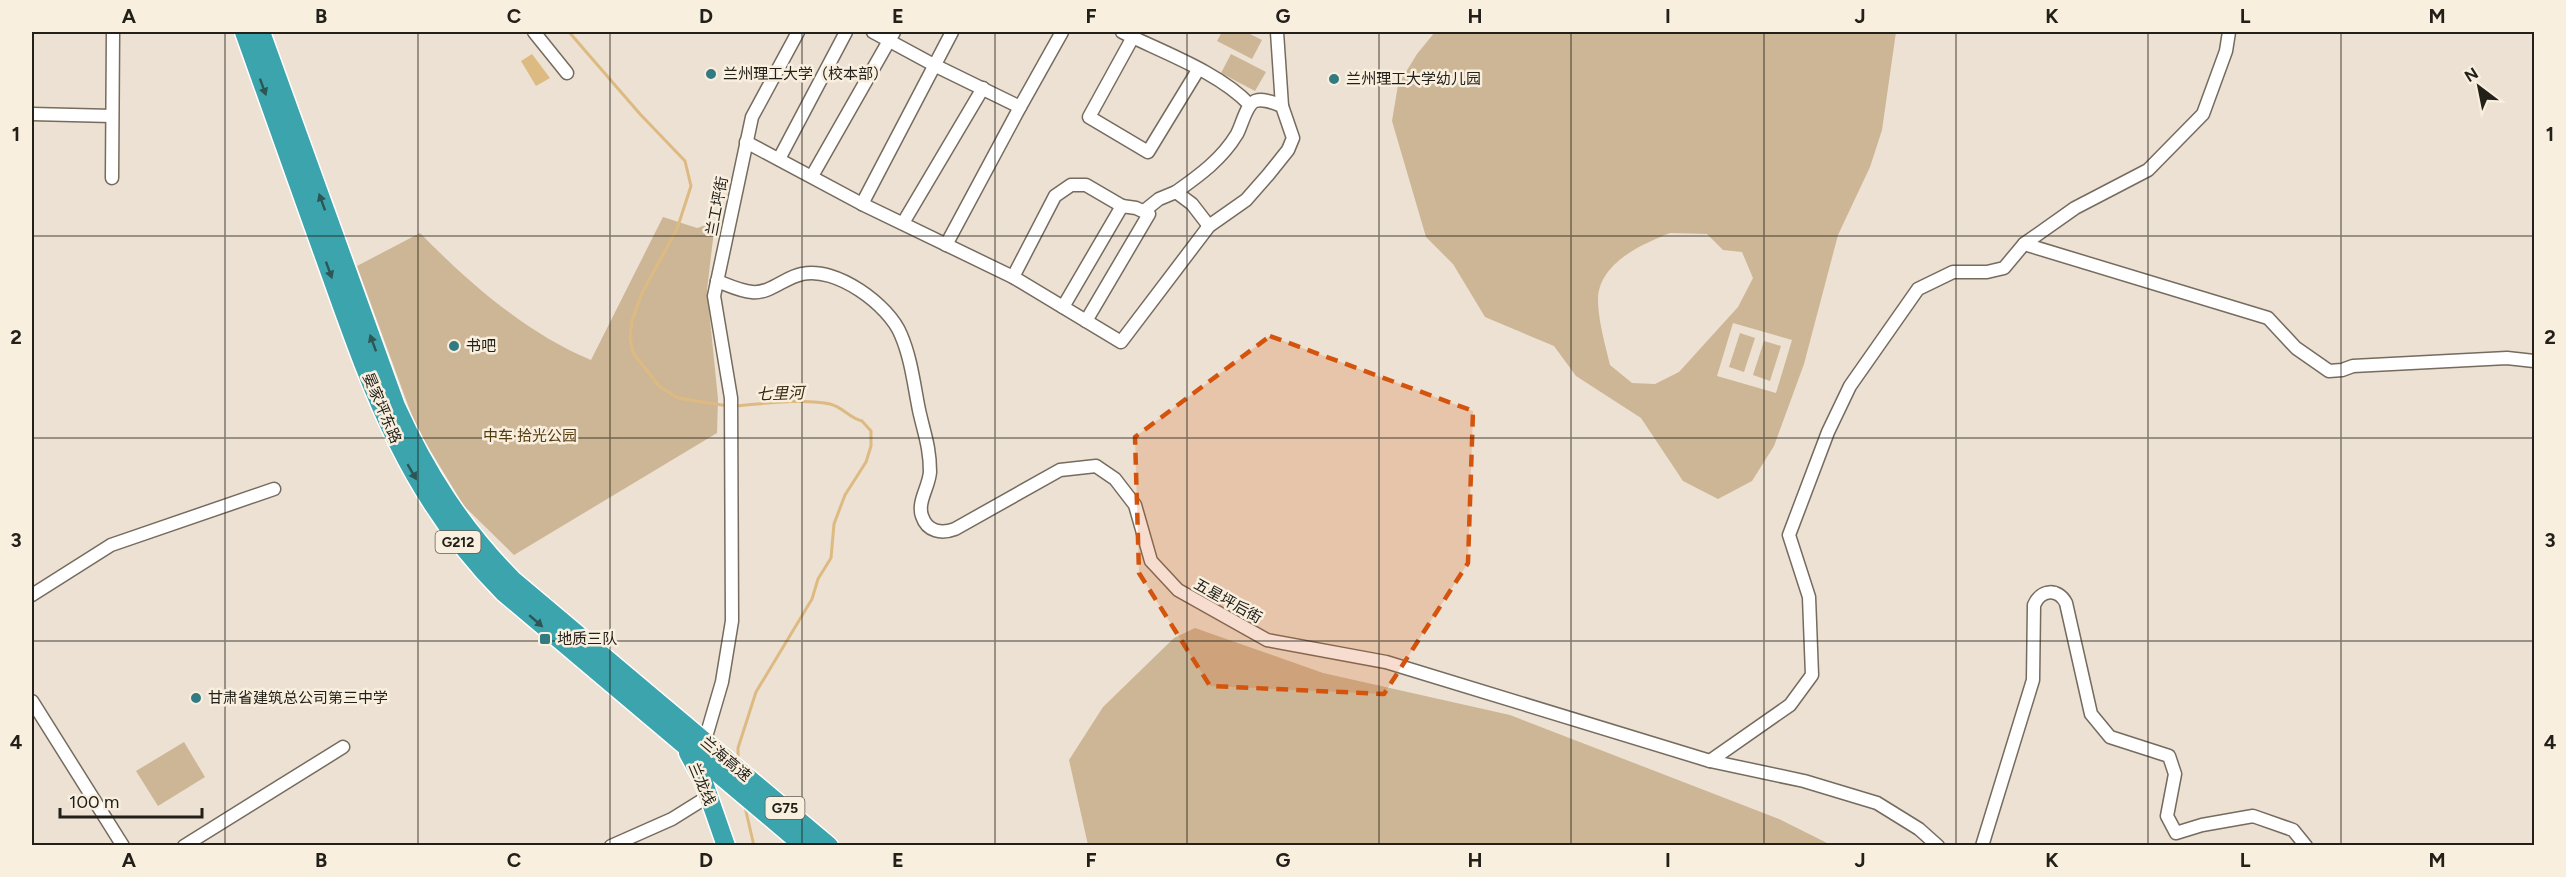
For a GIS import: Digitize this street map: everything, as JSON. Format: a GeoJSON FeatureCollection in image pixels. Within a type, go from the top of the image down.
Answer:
{"type":"FeatureCollection","features":[{"type":"Feature","properties":{"kind":"highway","name":"晏家坪东路"},"geometry":{"type":"LineString","coordinates":[[244,32],[382,411],[401,453],[423,491],[478,556],[547,631],[644,702]]}},
{"type":"Feature","properties":{"kind":"highway","name":"晏家坪东路"},"geometry":{"type":"LineString","coordinates":[[261,32],[396,406],[415,447],[478,556]]}},
{"type":"Feature","properties":{"kind":"highway","name":"兰龙线"},"geometry":{"type":"LineString","coordinates":[[644,702],[683,761],[699,762]]}},
{"type":"Feature","properties":{"kind":"highway","name":"兰海高速"},"geometry":{"type":"LineString","coordinates":[[644,702],[699,762],[721,776],[804,846]]}},
{"type":"Feature","properties":{"kind":"highway","name":"兰海高速"},"geometry":{"type":"LineString","coordinates":[[644,702],[685,746]]}},
{"type":"Feature","properties":{"kind":"highway","name":"兰龙线"},"geometry":{"type":"LineString","coordinates":[[685,746],[699,762],[725,846]]}},
{"type":"Feature","properties":{"kind":"highway","name":"兰海高速"},"geometry":{"type":"LineString","coordinates":[[699,762],[722,756],[829,846]]}},
{"type":"Feature","properties":{"kind":"highway","name":"兰龙线"},"geometry":{"type":"LineString","coordinates":[[699,762],[704,799],[725,846]]}},
{"type":"Feature","properties":{"kind":"street"},"geometry":{"type":"LineString","coordinates":[[112,178],[113,32]]}},
{"type":"Feature","properties":{"kind":"street"},"geometry":{"type":"LineString","coordinates":[[534,32],[567,74]]}},
{"type":"Feature","properties":{"kind":"street","name":"兰工坪街"},"geometry":{"type":"LineString","coordinates":[[699,762],[722,682],[732,621],[734,555],[731,398],[714,296],[752,117],[798,32]]}},
{"type":"Feature","properties":{"kind":"street"},"geometry":{"type":"LineString","coordinates":[[779,159],[846,32]]}},
{"type":"Feature","properties":{"kind":"street"},"geometry":{"type":"LineString","coordinates":[[873,32],[892,36],[934,65],[1020,107]]}},
{"type":"Feature","properties":{"kind":"street"},"geometry":{"type":"LineString","coordinates":[[862,204],[952,32]]}},
{"type":"Feature","properties":{"kind":"street"},"geometry":{"type":"LineString","coordinates":[[946,244],[1062,32]]}},
{"type":"Feature","properties":{"kind":"street"},"geometry":{"type":"LineString","coordinates":[[746,142],[862,204],[1013,277],[1121,342],[1209,226],[1246,200],[1288,150],[1293,138],[1282,106],[1277,32]]}},
{"type":"Feature","properties":{"kind":"street"},"geometry":{"type":"LineString","coordinates":[[1710,761],[1790,705],[1812,675],[1809,597],[1789,535],[1828,432],[1850,386],[1918,290],[1953,272],[1987,272],[2004,268],[2024,244],[2075,208],[2148,170],[2203,114],[2226,51],[2229,32]]}},
{"type":"Feature","properties":{"kind":"street"},"geometry":{"type":"LineString","coordinates":[[1198,70],[1149,152],[1089,117],[1127,34],[1198,70],[1241,96],[1250,105]]}},
{"type":"Feature","properties":{"kind":"street"},"geometry":{"type":"LineString","coordinates":[[812,176],[892,36]]}},
{"type":"Feature","properties":{"kind":"street"},"geometry":{"type":"LineString","coordinates":[[903,223],[982,88]]}},
{"type":"Feature","properties":{"kind":"street"},"geometry":{"type":"LineString","coordinates":[[1143,211],[1159,199],[1176,192],[1227,150],[1242,125],[1250,105],[1256,101],[1265,100],[1282,106]]}},
{"type":"Feature","properties":{"kind":"street"},"geometry":{"type":"LineString","coordinates":[[32,114],[112,116]]}},
{"type":"Feature","properties":{"kind":"street"},"geometry":{"type":"LineString","coordinates":[[1013,277],[1055,196],[1071,185],[1086,185],[1122,206],[1149,214],[1086,321]]}},
{"type":"Feature","properties":{"kind":"street"},"geometry":{"type":"LineString","coordinates":[[1176,192],[1192,204],[1209,226]]}},
{"type":"Feature","properties":{"kind":"street"},"geometry":{"type":"LineString","coordinates":[[1063,307],[1122,206]]}},
{"type":"Feature","properties":{"kind":"street"},"geometry":{"type":"LineString","coordinates":[[2024,244],[2268,318],[2296,348],[2329,371],[2353,366],[2507,358],[2535,361]]}},
{"type":"Feature","properties":{"kind":"street","name":"五星坪后街"},"geometry":{"type":"LineString","coordinates":[[717,281],[752,292],[764,291],[804,273],[825,274],[865,293],[886,312],[901,334],[929,444],[930,476],[921,511],[923,519],[933,530],[948,532],[1060,470],[1096,466],[1115,479],[1135,505],[1151,561],[1179,590],[1267,640],[1386,662],[1710,761]]}},
{"type":"Feature","properties":{"kind":"street"},"geometry":{"type":"LineString","coordinates":[[32,595],[111,545],[274,489]]}},
{"type":"Feature","properties":{"kind":"street"},"geometry":{"type":"LineString","coordinates":[[1982,846],[2032,680],[2034,605],[2040,596],[2050,592],[2060,595],[2066,603],[2091,714],[2110,737],[2169,756],[2175,774],[2167,816],[2176,833],[2202,825],[2253,816],[2293,830],[2307,846]]}},
{"type":"Feature","properties":{"kind":"street"},"geometry":{"type":"LineString","coordinates":[[32,701],[123,846]]}},
{"type":"Feature","properties":{"kind":"street"},"geometry":{"type":"LineString","coordinates":[[184,846],[343,747]]}},
{"type":"Feature","properties":{"kind":"street"},"geometry":{"type":"LineString","coordinates":[[1710,761],[1804,781],[1877,803],[1919,829],[1938,846]]}},
{"type":"Feature","properties":{"kind":"street"},"geometry":{"type":"LineString","coordinates":[[611,846],[672,819],[704,799]]}},
{"type":"Feature","properties":{"kind":"highlighted area"},"geometry":{"type":"Polygon","coordinates":[[[1270,336],[1473,411],[1468,563],[1384,694],[1210,686],[1139,573],[1135,437],[1270,336]]]}},
{"type":"Feature","properties":{"kind":"green space"},"geometry":{"type":"Polygon","coordinates":[[[1222,32],[1246,32],[1262,40],[1252,59],[1217,41],[1222,32]]]}},
{"type":"Feature","properties":{"kind":"green space"},"geometry":{"type":"Polygon","coordinates":[[[1435,32],[1896,32],[1882,130],[1870,167],[1838,235],[1804,364],[1774,446],[1752,481],[1718,499],[1683,481],[1641,418],[1576,376],[1554,346],[1485,317],[1453,264],[1426,237],[1392,121],[1398,85],[1417,54],[1435,32]],[[1670,233],[1635,249],[1624,257],[1614,265],[1600,286],[1599,315],[1610,365],[1632,383],[1655,384],[1679,372],[1738,307],[1753,278],[1742,252],[1723,250],[1707,234],[1670,233]],[[1733,323],[1717,376],[1776,393],[1792,340],[1733,323]]]}},
{"type":"Feature","properties":{"kind":"green space"},"geometry":{"type":"Polygon","coordinates":[[[1231,54],[1266,72],[1255,91],[1221,73],[1231,54]]]}},
{"type":"Feature","properties":{"kind":"green space","name":"中车·拾光公园"},"geometry":{"type":"Polygon","coordinates":[[[663,217],[697,228],[715,222],[707,290],[718,399],[717,433],[514,555],[464,506],[416,427],[357,266],[420,233],[478,288],[521,321],[567,349],[591,360],[663,217]]]}},
{"type":"Feature","properties":{"kind":"green space"},"geometry":{"type":"Polygon","coordinates":[[[1740,333],[1755,338],[1744,372],[1729,367],[1740,333]]]}},
{"type":"Feature","properties":{"kind":"green space"},"geometry":{"type":"Polygon","coordinates":[[[1764,341],[1781,346],[1770,381],[1753,375],[1764,341]]]}},
{"type":"Feature","properties":{"kind":"green space"},"geometry":{"type":"Polygon","coordinates":[[[1195,628],[1323,673],[1510,715],[1779,819],[1831,845],[1088,845],[1069,760],[1103,707],[1174,638],[1195,628]]]}},
{"type":"Feature","properties":{"kind":"green space"},"geometry":{"type":"Polygon","coordinates":[[[184,742],[205,777],[158,806],[136,771],[184,742]]]}},
{"type":"Feature","properties":{"kind":"shaded area"},"geometry":{"type":"Polygon","coordinates":[[[532,54],[550,78],[536,86],[521,61],[532,54]]]}},
{"type":"Feature","properties":{"kind":"waterway","name":"七里河"},"geometry":{"type":"LineString","coordinates":[[569,32],[640,114],[685,161],[691,186],[677,229],[641,295],[632,321],[630,337],[633,353],[660,387],[678,398],[728,406]]}},
{"type":"Feature","properties":{"kind":"waterway","name":"七里河"},"geometry":{"type":"LineString","coordinates":[[735,406],[796,401],[820,402],[839,408],[853,418],[862,421],[871,431],[871,446],[866,462],[845,495],[834,524],[831,558],[818,579],[812,599],[756,692],[738,748],[738,759]]}},
{"type":"Feature","properties":{"kind":"waterway","name":"七里河"},"geometry":{"type":"LineString","coordinates":[[745,807],[754,846]]}},
{"type":"Feature","properties":{"kind":"place","name":"兰州理工大学（校本部）"},"geometry":{"type":"Point","coordinates":[711,74]}},
{"type":"Feature","properties":{"kind":"place","name":"兰州理工大学幼儿园"},"geometry":{"type":"Point","coordinates":[1334,79]}},
{"type":"Feature","properties":{"kind":"place","name":"书吧"},"geometry":{"type":"Point","coordinates":[454,346]}},
{"type":"Feature","properties":{"kind":"place","name":"地质三队"},"geometry":{"type":"Point","coordinates":[545,639]}},
{"type":"Feature","properties":{"kind":"place","name":"甘肃省建筑总公司第三中学"},"geometry":{"type":"Point","coordinates":[196,698]}}]}
